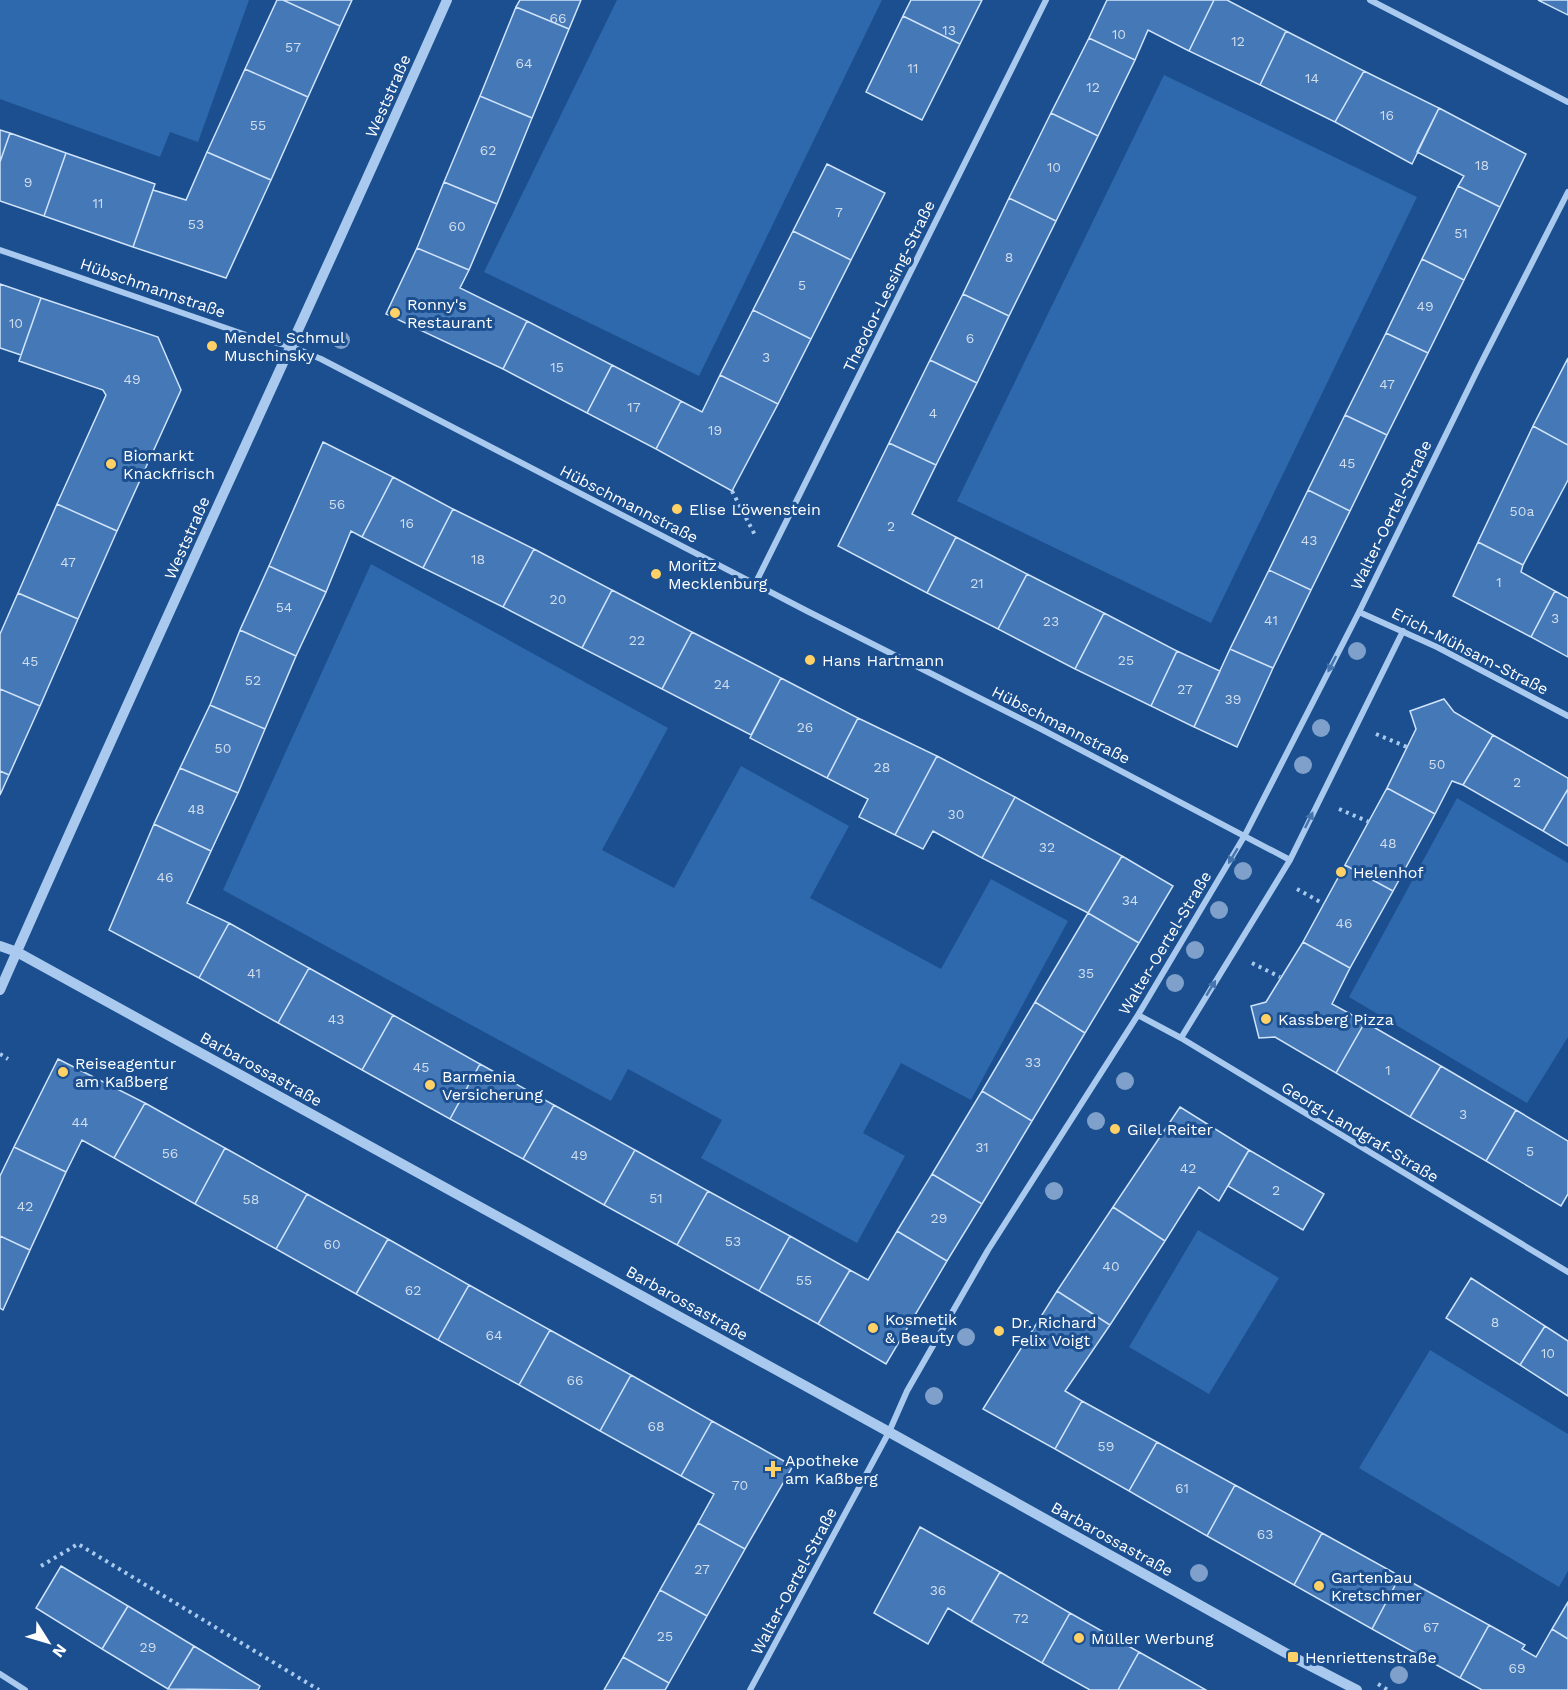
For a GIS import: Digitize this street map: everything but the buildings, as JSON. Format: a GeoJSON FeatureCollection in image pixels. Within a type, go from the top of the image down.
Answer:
{"type":"FeatureCollection","features":[{"type":"Feature","properties":{"kind":"street","name":"Weststraße"},"geometry":{"type":"LineString","coordinates":[[0,990],[447,0]]}},
{"type":"Feature","properties":{"kind":"street","name":"Theodor-Lessing-Straße"},"geometry":{"type":"LineString","coordinates":[[755,584],[1046,0]]}},
{"type":"Feature","properties":{"kind":"street"},"geometry":{"type":"LineString","coordinates":[[1370,0],[1568,102]]}},
{"type":"Feature","properties":{"kind":"street","name":"Walter-Oertel-Straße"},"geometry":{"type":"LineString","coordinates":[[750,1690],[889,1432],[907,1391],[988,1250],[1138,1015],[1245,835],[1568,192]]}},
{"type":"Feature","properties":{"kind":"street","name":"Hübschmannstraße"},"geometry":{"type":"LineString","coordinates":[[0,250],[252,337],[290,346],[321,359],[1041,729],[1290,860]]}},
{"type":"Feature","properties":{"kind":"street","name":"Erich-Mühsam-Straße"},"geometry":{"type":"LineString","coordinates":[[1359,612],[1437,647],[1568,716]]}},
{"type":"Feature","properties":{"kind":"street"},"geometry":{"type":"LineString","coordinates":[[1181,1038],[1290,860],[1403,631]]}},
{"type":"Feature","properties":{"kind":"street","name":"Barbarossastraße"},"geometry":{"type":"LineString","coordinates":[[0,946],[17,952],[1293,1657],[1357,1690]]}},
{"type":"Feature","properties":{"kind":"street","name":"Georg-Landgraf-Straße"},"geometry":{"type":"LineString","coordinates":[[1138,1015],[1181,1038],[1568,1272]]}},
{"type":"Feature","properties":{"kind":"street"},"geometry":{"type":"LineString","coordinates":[[0,1674],[25,1690]]}},
{"type":"Feature","properties":{"kind":"path"},"geometry":{"type":"LineString","coordinates":[[732,491],[756,537]]}},
{"type":"Feature","properties":{"kind":"path"},"geometry":{"type":"LineString","coordinates":[[1376,734],[1407,747]]}},
{"type":"Feature","properties":{"kind":"path"},"geometry":{"type":"LineString","coordinates":[[1339,809],[1369,822]]}},
{"type":"Feature","properties":{"kind":"path"},"geometry":{"type":"LineString","coordinates":[[1297,890],[1324,904]]}},
{"type":"Feature","properties":{"kind":"path"},"geometry":{"type":"LineString","coordinates":[[1252,963],[1280,977]]}},
{"type":"Feature","properties":{"kind":"path"},"geometry":{"type":"LineString","coordinates":[[0,1054],[8,1059]]}},
{"type":"Feature","properties":{"kind":"path"},"geometry":{"type":"LineString","coordinates":[[41,1566],[78,1544],[319,1690]]}},
{"type":"Feature","properties":{"kind":"shaded area"},"geometry":{"type":"Polygon","coordinates":[[[0,0],[249,0],[198,142],[170,132],[160,157],[0,99],[0,0]]]}},
{"type":"Feature","properties":{"kind":"shaded area"},"geometry":{"type":"Polygon","coordinates":[[[617,0],[882,0],[699,376],[484,272],[617,0]]]}},
{"type":"Feature","properties":{"kind":"shaded area"},"geometry":{"type":"Polygon","coordinates":[[[1164,75],[1417,197],[1211,623],[957,501],[1164,75]]]}},
{"type":"Feature","properties":{"kind":"shaded area"},"geometry":{"type":"Polygon","coordinates":[[[371,564],[668,728],[602,850],[674,888],[741,766],[849,826],[810,898],[941,969],[991,879],[1068,921],[971,1100],[901,1063],[863,1133],[905,1156],[857,1243],[701,1158],[722,1120],[628,1069],[611,1101],[223,890],[371,564]]]}},
{"type":"Feature","properties":{"kind":"shaded area"},"geometry":{"type":"Polygon","coordinates":[[[1457,798],[1568,863],[1568,1037],[1527,1103],[1349,997],[1457,798]]]}},
{"type":"Feature","properties":{"kind":"shaded area"},"geometry":{"type":"Polygon","coordinates":[[[1198,1230],[1279,1278],[1209,1394],[1129,1347],[1198,1230]]]}},
{"type":"Feature","properties":{"kind":"shaded area"},"geometry":{"type":"Polygon","coordinates":[[[1430,1350],[1568,1434],[1568,1571],[1559,1587],[1359,1468],[1430,1350]]]}},
{"type":"Feature","properties":{"kind":"place","name":"Ronny's Restaurant"},"geometry":{"type":"Point","coordinates":[395,313]}},
{"type":"Feature","properties":{"kind":"place","name":"Mendel Schmul Muschinsky"},"geometry":{"type":"Point","coordinates":[212,346]}},
{"type":"Feature","properties":{"kind":"place","name":"Biomarkt Knackfrisch"},"geometry":{"type":"Point","coordinates":[111,464]}},
{"type":"Feature","properties":{"kind":"place","name":"Elise Löwenstein"},"geometry":{"type":"Point","coordinates":[677,509]}},
{"type":"Feature","properties":{"kind":"place","name":"Moritz Mecklenburg"},"geometry":{"type":"Point","coordinates":[656,574]}},
{"type":"Feature","properties":{"kind":"place","name":"Hans Hartmann"},"geometry":{"type":"Point","coordinates":[810,660]}},
{"type":"Feature","properties":{"kind":"place","name":"Helenhof"},"geometry":{"type":"Point","coordinates":[1341,872]}},
{"type":"Feature","properties":{"kind":"place","name":"Kassberg Pizza"},"geometry":{"type":"Point","coordinates":[1266,1019]}},
{"type":"Feature","properties":{"kind":"place","name":"Reiseagentur am Kaßberg"},"geometry":{"type":"Point","coordinates":[63,1072]}},
{"type":"Feature","properties":{"kind":"place","name":"Barmenia Versicherung"},"geometry":{"type":"Point","coordinates":[430,1085]}},
{"type":"Feature","properties":{"kind":"place","name":"Gilel Reiter"},"geometry":{"type":"Point","coordinates":[1115,1129]}},
{"type":"Feature","properties":{"kind":"place","name":"Kosmetik & Beauty"},"geometry":{"type":"Point","coordinates":[873,1328]}},
{"type":"Feature","properties":{"kind":"place","name":"Dr. Richard Felix Voigt"},"geometry":{"type":"Point","coordinates":[999,1331]}},
{"type":"Feature","properties":{"kind":"place","name":"Apotheke am Kaßberg"},"geometry":{"type":"Point","coordinates":[773,1469]}},
{"type":"Feature","properties":{"kind":"place","name":"Gartenbau Kretschmer"},"geometry":{"type":"Point","coordinates":[1319,1586]}},
{"type":"Feature","properties":{"kind":"place","name":"Müller Werbung"},"geometry":{"type":"Point","coordinates":[1079,1638]}},
{"type":"Feature","properties":{"kind":"place","name":"Henriettenstraße"},"geometry":{"type":"Point","coordinates":[1293,1657]}}]}
